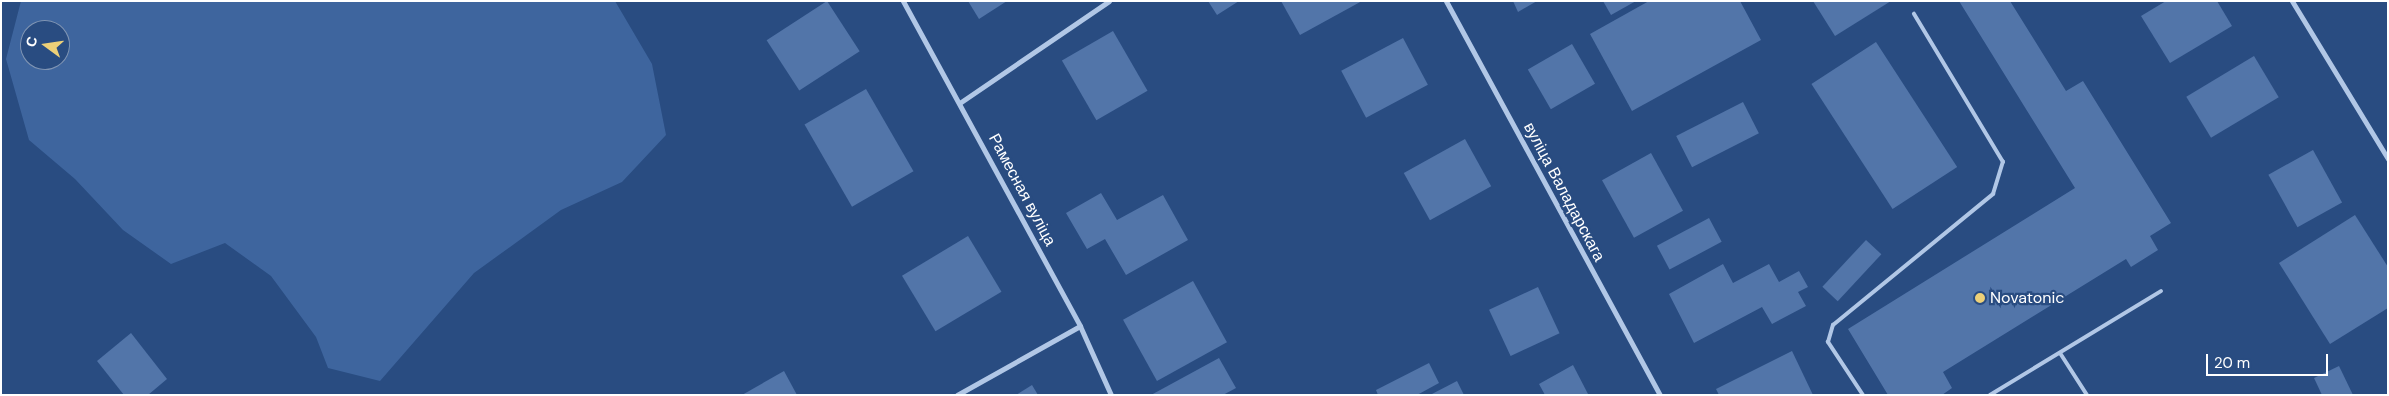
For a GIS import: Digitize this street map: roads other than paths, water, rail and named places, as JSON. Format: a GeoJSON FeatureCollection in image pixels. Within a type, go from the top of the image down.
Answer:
{"type":"FeatureCollection","features":[{"type":"Feature","properties":{"kind":"street","name":"Рамесная вуліца"},"geometry":{"type":"LineString","coordinates":[[903,1],[961,102],[1080,326],[1111,395]]}},
{"type":"Feature","properties":{"kind":"street"},"geometry":{"type":"LineString","coordinates":[[961,102],[1110,1]]}},
{"type":"Feature","properties":{"kind":"street","name":"вуліца Валадарскага"},"geometry":{"type":"LineString","coordinates":[[1446,1],[1660,395]]}},
{"type":"Feature","properties":{"kind":"street"},"geometry":{"type":"LineString","coordinates":[[2292,1],[2388,159]]}},
{"type":"Feature","properties":{"kind":"street"},"geometry":{"type":"LineString","coordinates":[[957,395],[1080,326]]}},
{"type":"Feature","properties":{"kind":"lane"},"geometry":{"type":"LineString","coordinates":[[1862,395],[1828,342],[1833,325],[1993,194],[2004,162],[1914,14]]}},
{"type":"Feature","properties":{"kind":"lane"},"geometry":{"type":"LineString","coordinates":[[1990,395],[2161,292]]}},
{"type":"Feature","properties":{"kind":"lane"},"geometry":{"type":"LineString","coordinates":[[2060,353],[2087,395]]}},
{"type":"Feature","properties":{"kind":"place","name":"Novatonic"},"geometry":{"type":"Point","coordinates":[1980,298]}}]}
